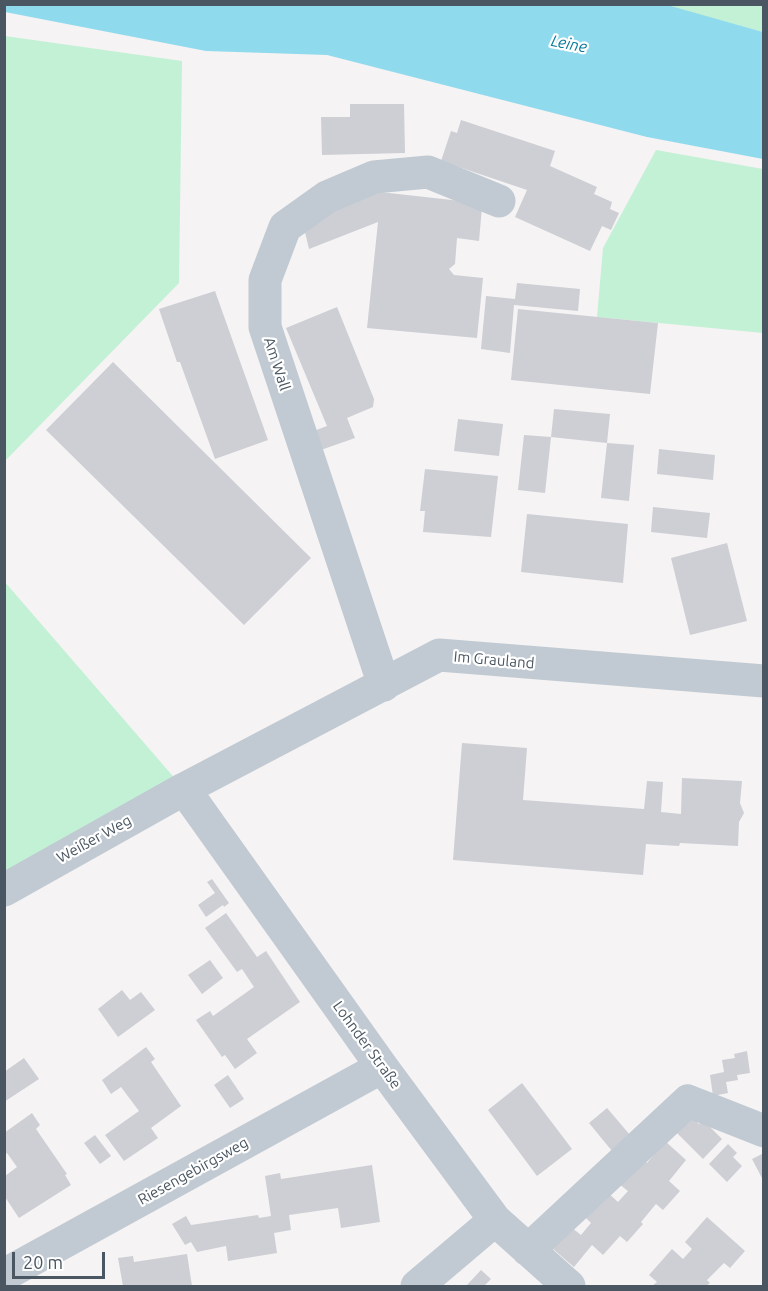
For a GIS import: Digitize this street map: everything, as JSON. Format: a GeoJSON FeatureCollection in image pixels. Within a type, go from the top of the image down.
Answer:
{"type":"FeatureCollection","features":[{"type":"Feature","properties":{"kind":"street","name":"Am Wall"},"geometry":{"type":"LineString","coordinates":[[384,685],[264,327],[265,280],[285,227],[327,197],[374,177],[428,172],[499,201]]}},
{"type":"Feature","properties":{"kind":"street","name":"Im Grauland"},"geometry":{"type":"LineString","coordinates":[[184,789],[440,655],[764,681]]}},
{"type":"Feature","properties":{"kind":"street","name":"Weißer Weg"},"geometry":{"type":"LineString","coordinates":[[4,890],[184,789]]}},
{"type":"Feature","properties":{"kind":"street","name":"Lohnder Straße"},"geometry":{"type":"LineString","coordinates":[[184,789],[382,1067],[495,1220],[569,1287]]}},
{"type":"Feature","properties":{"kind":"street","name":"Riesengebirgsweg"},"geometry":{"type":"LineString","coordinates":[[4,1275],[382,1067]]}},
{"type":"Feature","properties":{"kind":"street"},"geometry":{"type":"LineString","coordinates":[[528,1250],[688,1101],[764,1131]]}},
{"type":"Feature","properties":{"kind":"street"},"geometry":{"type":"LineString","coordinates":[[417,1287],[495,1220]]}},
{"type":"Feature","properties":{"kind":"green space"},"geometry":{"type":"Polygon","coordinates":[[[664,5],[763,5],[763,32],[664,5]]]}},
{"type":"Feature","properties":{"kind":"green space"},"geometry":{"type":"Polygon","coordinates":[[[5,36],[182,61],[179,283],[5,461],[5,36]]]}},
{"type":"Feature","properties":{"kind":"green space"},"geometry":{"type":"Polygon","coordinates":[[[656,150],[763,169],[763,333],[597,317],[603,248],[656,150]]]}},
{"type":"Feature","properties":{"kind":"green space"},"geometry":{"type":"Polygon","coordinates":[[[4,581],[184,789],[4,890],[4,581]]]}},
{"type":"Feature","properties":{"kind":"water","name":"Leine"},"geometry":{"type":"Polygon","coordinates":[[[4,5],[667,5],[763,32],[763,159],[647,137],[327,55],[206,51],[5,12],[4,5]]]}},
{"type":"Feature","properties":{"kind":"building"},"geometry":{"type":"Polygon","coordinates":[[[350,104],[404,104],[405,153],[322,155],[321,117],[350,117],[350,104]]]}},
{"type":"Feature","properties":{"kind":"building"},"geometry":{"type":"Polygon","coordinates":[[[461,120],[555,151],[550,166],[597,187],[594,194],[612,202],[610,209],[619,213],[611,230],[602,226],[590,251],[515,217],[527,190],[441,161],[451,131],[457,133],[461,120]]]}},
{"type":"Feature","properties":{"kind":"building"},"geometry":{"type":"Polygon","coordinates":[[[380,192],[461,201],[482,207],[479,241],[457,238],[455,264],[449,269],[454,275],[483,278],[477,338],[367,328],[378,222],[309,249],[304,228],[307,220],[380,192]]]}},
{"type":"Feature","properties":{"kind":"building"},"geometry":{"type":"Polygon","coordinates":[[[517,283],[580,289],[578,311],[514,305],[510,353],[481,349],[486,296],[515,299],[517,283]]]}},
{"type":"Feature","properties":{"kind":"building"},"geometry":{"type":"Polygon","coordinates":[[[215,291],[268,440],[215,459],[159,309],[215,291]]]}},
{"type":"Feature","properties":{"kind":"building"},"geometry":{"type":"Polygon","coordinates":[[[337,307],[374,399],[373,407],[347,418],[355,438],[318,451],[311,432],[327,426],[286,328],[337,307]]]}},
{"type":"Feature","properties":{"kind":"building"},"geometry":{"type":"Polygon","coordinates":[[[518,309],[658,323],[650,394],[511,380],[518,309]]]}},
{"type":"Feature","properties":{"kind":"building"},"geometry":{"type":"Polygon","coordinates":[[[113,362],[311,558],[244,625],[46,430],[113,362]]]}},
{"type":"Feature","properties":{"kind":"building"},"geometry":{"type":"Polygon","coordinates":[[[554,409],[610,414],[607,443],[551,437],[554,409]]]}},
{"type":"Feature","properties":{"kind":"building"},"geometry":{"type":"Polygon","coordinates":[[[458,419],[503,424],[499,456],[454,451],[458,419]]]}},
{"type":"Feature","properties":{"kind":"building"},"geometry":{"type":"Polygon","coordinates":[[[524,435],[551,437],[545,493],[518,490],[524,435]]]}},
{"type":"Feature","properties":{"kind":"building"},"geometry":{"type":"Polygon","coordinates":[[[607,443],[634,445],[629,501],[601,498],[607,443]]]}},
{"type":"Feature","properties":{"kind":"building"},"geometry":{"type":"Polygon","coordinates":[[[659,449],[715,455],[713,480],[657,474],[659,449]]]}},
{"type":"Feature","properties":{"kind":"building"},"geometry":{"type":"Polygon","coordinates":[[[425,469],[498,476],[491,537],[423,532],[425,511],[420,511],[425,469]]]}},
{"type":"Feature","properties":{"kind":"building"},"geometry":{"type":"Polygon","coordinates":[[[653,507],[710,513],[707,538],[651,532],[653,507]]]}},
{"type":"Feature","properties":{"kind":"building"},"geometry":{"type":"Polygon","coordinates":[[[527,514],[628,524],[623,583],[521,572],[527,514]]]}},
{"type":"Feature","properties":{"kind":"building"},"geometry":{"type":"Polygon","coordinates":[[[727,543],[747,621],[690,635],[671,558],[727,543]]]}},
{"type":"Feature","properties":{"kind":"building"},"geometry":{"type":"Polygon","coordinates":[[[462,743],[527,748],[523,800],[644,809],[647,781],[663,782],[661,812],[681,814],[682,778],[742,781],[740,803],[744,813],[739,822],[738,846],[646,844],[643,875],[453,860],[462,743]]]}},
{"type":"Feature","properties":{"kind":"building"},"geometry":{"type":"Polygon","coordinates":[[[212,879],[229,903],[206,917],[198,905],[215,893],[207,882],[212,879]]]}},
{"type":"Feature","properties":{"kind":"building"},"geometry":{"type":"Polygon","coordinates":[[[226,913],[257,957],[266,951],[300,1002],[247,1039],[257,1053],[235,1069],[225,1055],[222,1057],[196,1020],[210,1011],[213,1016],[254,987],[242,969],[237,972],[205,928],[226,913]]]}},
{"type":"Feature","properties":{"kind":"building"},"geometry":{"type":"Polygon","coordinates":[[[210,960],[223,978],[202,994],[188,975],[210,960]]]}},
{"type":"Feature","properties":{"kind":"building"},"geometry":{"type":"Polygon","coordinates":[[[122,990],[130,1000],[141,992],[155,1010],[118,1037],[98,1009],[122,990]]]}},
{"type":"Feature","properties":{"kind":"building"},"geometry":{"type":"Polygon","coordinates":[[[146,1047],[155,1059],[151,1062],[181,1106],[151,1128],[158,1138],[124,1161],[105,1135],[139,1111],[121,1087],[111,1094],[102,1080],[146,1047]]]}},
{"type":"Feature","properties":{"kind":"building"},"geometry":{"type":"Polygon","coordinates":[[[747,1051],[750,1073],[737,1075],[738,1080],[726,1082],[728,1093],[713,1096],[710,1075],[724,1072],[722,1060],[735,1058],[734,1054],[747,1051]]]}},
{"type":"Feature","properties":{"kind":"building"},"geometry":{"type":"Polygon","coordinates":[[[24,1058],[39,1079],[4,1102],[4,1072],[24,1058]]]}},
{"type":"Feature","properties":{"kind":"building"},"geometry":{"type":"Polygon","coordinates":[[[228,1075],[244,1099],[230,1108],[214,1085],[228,1075]]]}},
{"type":"Feature","properties":{"kind":"building"},"geometry":{"type":"Polygon","coordinates":[[[522,1083],[572,1149],[537,1176],[488,1110],[522,1083]]]}},
{"type":"Feature","properties":{"kind":"building"},"geometry":{"type":"Polygon","coordinates":[[[607,1108],[630,1135],[612,1151],[589,1123],[607,1108]]]}},
{"type":"Feature","properties":{"kind":"building"},"geometry":{"type":"Polygon","coordinates":[[[32,1113],[40,1125],[36,1129],[67,1174],[65,1175],[71,1185],[19,1218],[5,1197],[5,1176],[17,1167],[7,1153],[4,1154],[4,1133],[32,1113]]]}},
{"type":"Feature","properties":{"kind":"building"},"geometry":{"type":"Polygon","coordinates":[[[689,1114],[699,1124],[703,1120],[722,1139],[703,1159],[674,1130],[689,1114]]]}},
{"type":"Feature","properties":{"kind":"building"},"geometry":{"type":"Polygon","coordinates":[[[95,1135],[111,1156],[100,1164],[84,1143],[95,1135]]]}},
{"type":"Feature","properties":{"kind":"building"},"geometry":{"type":"Polygon","coordinates":[[[665,1141],[686,1160],[669,1181],[680,1191],[663,1210],[656,1204],[627,1242],[620,1236],[603,1255],[592,1245],[574,1267],[553,1249],[571,1227],[581,1235],[591,1223],[584,1216],[606,1191],[618,1202],[628,1191],[619,1184],[642,1158],[647,1163],[665,1141]]]}},
{"type":"Feature","properties":{"kind":"building"},"geometry":{"type":"Polygon","coordinates":[[[728,1144],[737,1153],[733,1157],[742,1166],[727,1182],[709,1164],[728,1144]]]}},
{"type":"Feature","properties":{"kind":"building"},"geometry":{"type":"Polygon","coordinates":[[[764,1153],[764,1182],[752,1159],[764,1153]]]}},
{"type":"Feature","properties":{"kind":"building"},"geometry":{"type":"Polygon","coordinates":[[[372,1165],[380,1222],[341,1228],[338,1208],[289,1215],[291,1230],[274,1233],[277,1253],[228,1261],[226,1246],[197,1252],[191,1242],[185,1245],[172,1224],[186,1216],[191,1225],[258,1215],[259,1218],[271,1216],[265,1176],[280,1173],[281,1179],[372,1165]]]}},
{"type":"Feature","properties":{"kind":"building"},"geometry":{"type":"Polygon","coordinates":[[[707,1217],[745,1251],[730,1268],[724,1263],[707,1280],[710,1283],[706,1286],[652,1286],[657,1282],[649,1275],[672,1249],[683,1259],[692,1249],[685,1242],[707,1217]]]}},
{"type":"Feature","properties":{"kind":"building"},"geometry":{"type":"Polygon","coordinates":[[[187,1254],[192,1286],[123,1286],[118,1258],[133,1256],[134,1262],[187,1254]]]}},
{"type":"Feature","properties":{"kind":"building"},"geometry":{"type":"Polygon","coordinates":[[[481,1270],[491,1279],[484,1286],[466,1286],[481,1270]]]}}]}
